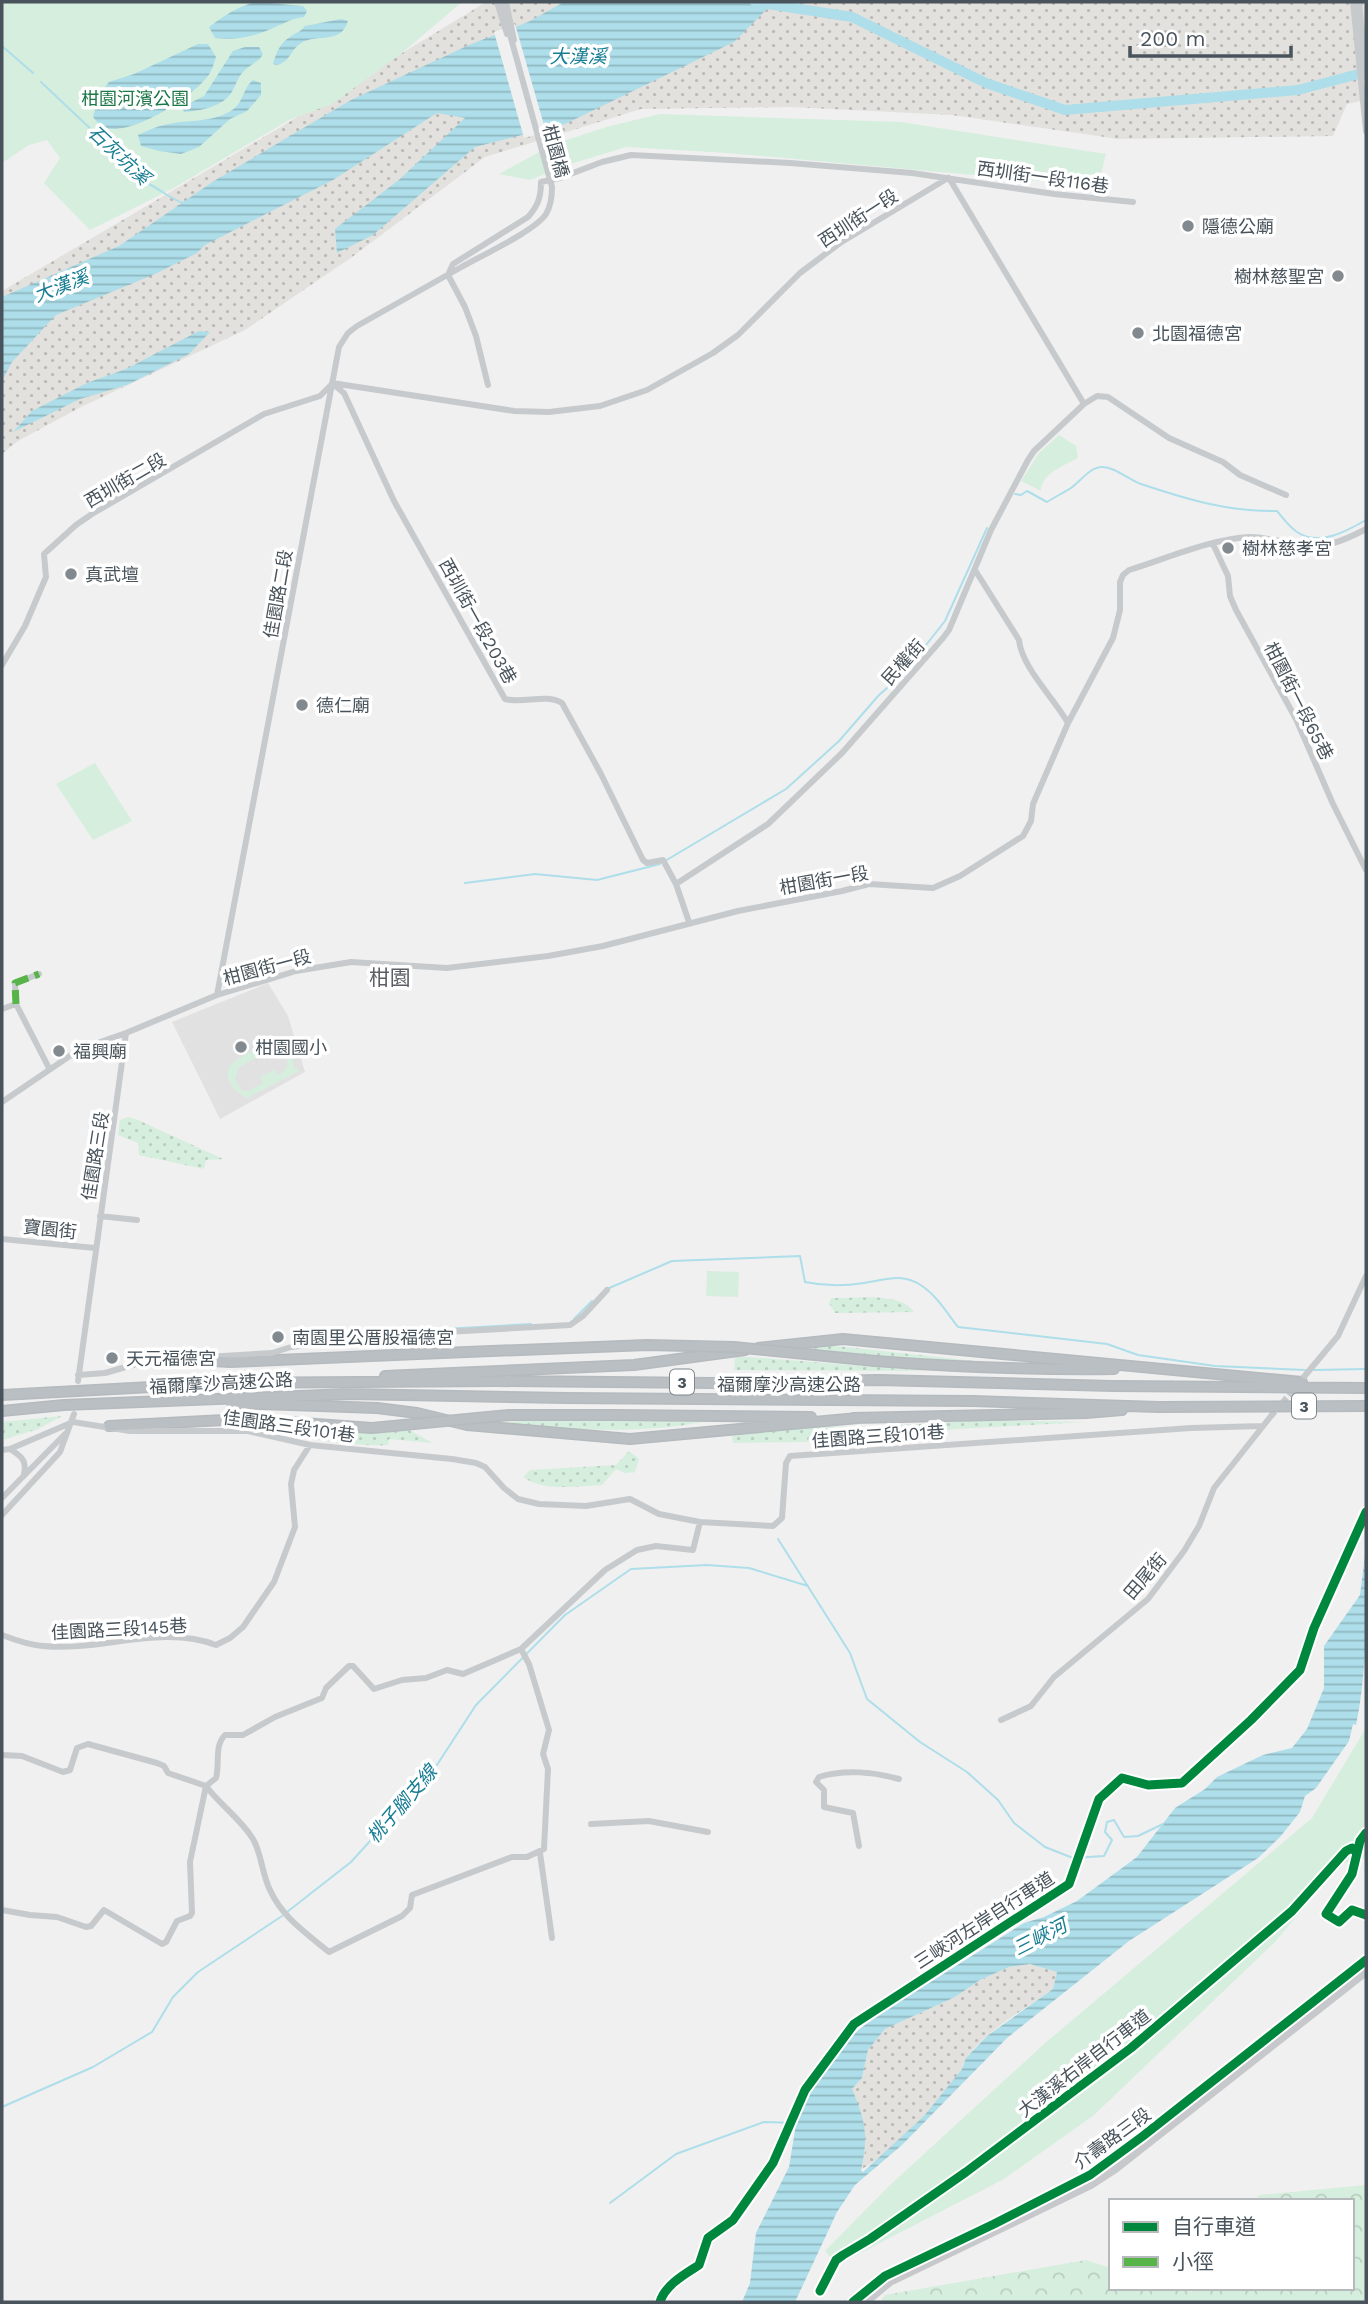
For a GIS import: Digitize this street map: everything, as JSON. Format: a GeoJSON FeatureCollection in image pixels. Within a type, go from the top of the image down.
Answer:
{"type":"FeatureCollection","features":[{"type":"Feature","properties":{"kind":"highway"},"geometry":{"type":"LineString","coordinates":[[226,1383],[634,1365],[787,1343],[843,1339],[1365,1388]]}},
{"type":"Feature","properties":{"kind":"highway"},"geometry":{"type":"LineString","coordinates":[[179,1359],[230,1362],[647,1345],[734,1348],[951,1367],[1168,1370]]}},
{"type":"Feature","properties":{"kind":"highway","name":"福爾摩沙高速公路"},"geometry":{"type":"LineString","coordinates":[[2,1395],[226,1383],[484,1381],[712,1383],[879,1380],[1113,1386],[1365,1388]]}},
{"type":"Feature","properties":{"kind":"highway","name":"福爾摩沙高速公路"},"geometry":{"type":"LineString","coordinates":[[2,1411],[349,1394],[973,1401],[1159,1407],[1366,1406]]}},
{"type":"Feature","properties":{"kind":"highway"},"geometry":{"type":"LineString","coordinates":[[156,1402],[377,1408],[417,1413],[467,1425],[630,1439],[858,1418]]}},
{"type":"Feature","properties":{"kind":"highway"},"geometry":{"type":"LineString","coordinates":[[109,1426],[245,1419],[372,1428],[509,1415],[858,1418],[1086,1413],[1159,1407]]}},
{"type":"Feature","properties":{"kind":"main road","name":"介壽路三段"},"geometry":{"type":"LineString","coordinates":[[853,2302],[885,2276],[1090,2175],[1366,1960]]}},
{"type":"Feature","properties":{"kind":"main road","name":"介壽路三段"},"geometry":{"type":"LineString","coordinates":[[866,2302],[890,2282],[1095,2182],[1366,1972]]}},
{"type":"Feature","properties":{"kind":"street","name":"柑園橋"},"geometry":{"type":"LineString","coordinates":[[465,265],[545,216],[551,200],[552,187],[501,2]]}},
{"type":"Feature","properties":{"kind":"street"},"geometry":{"type":"LineString","coordinates":[[1353,2],[1366,131]]}},
{"type":"Feature","properties":{"kind":"street"},"geometry":{"type":"LineString","coordinates":[[1359,2],[1366,77]]}},
{"type":"Feature","properties":{"kind":"street","name":"西圳街一段116巷"},"geometry":{"type":"LineString","coordinates":[[448,275],[453,264],[528,217],[536,208],[541,194],[541,182],[631,155],[790,163],[912,173],[1055,194],[1133,202]]}},
{"type":"Feature","properties":{"kind":"street"},"geometry":{"type":"LineString","coordinates":[[948,178],[1084,404],[1097,396],[1108,397],[1169,438],[1223,463],[1240,475],[1286,495]]}},
{"type":"Feature","properties":{"kind":"street","name":"西圳街一段"},"geometry":{"type":"LineString","coordinates":[[332,383],[480,407],[548,412],[600,406],[647,390],[713,353],[738,335],[800,273],[839,243],[948,178]]}},
{"type":"Feature","properties":{"kind":"street","name":"佳園路二段"},"geometry":{"type":"LineString","coordinates":[[217,995],[339,347],[348,333],[357,326],[465,265]]}},
{"type":"Feature","properties":{"kind":"street"},"geometry":{"type":"LineString","coordinates":[[448,275],[465,307],[477,340],[488,385]]}},
{"type":"Feature","properties":{"kind":"street","name":"西圳街二段"},"geometry":{"type":"LineString","coordinates":[[2,665],[25,626],[46,577],[44,555],[59,539],[92,514],[264,414],[320,396],[332,383]]}},
{"type":"Feature","properties":{"kind":"street","name":"西圳街一段203巷"},"geometry":{"type":"LineString","coordinates":[[332,383],[344,393],[394,501],[505,699],[523,702],[551,699],[562,704],[596,764],[643,860],[647,863],[663,860],[676,884],[689,922]]}},
{"type":"Feature","properties":{"kind":"street","name":"民權街"},"geometry":{"type":"LineString","coordinates":[[676,884],[768,824],[842,754],[949,630],[991,530],[1034,451],[1084,404]]}},
{"type":"Feature","properties":{"kind":"street","name":"柑園街一段"},"geometry":{"type":"LineString","coordinates":[[217,995],[296,971],[344,962],[447,968],[548,956],[603,946],[689,922],[869,884],[933,888],[960,876],[1023,836],[1031,821],[1033,804],[1068,723],[1113,638],[1119,617],[1120,582],[1129,570],[1213,544],[1253,537],[1302,546],[1319,546],[1345,541],[1366,530]]}},
{"type":"Feature","properties":{"kind":"street","name":"柑園街一段65巷"},"geometry":{"type":"LineString","coordinates":[[1213,544],[1228,576],[1230,596],[1236,610],[1296,719],[1333,804],[1366,870]]}},
{"type":"Feature","properties":{"kind":"street"},"geometry":{"type":"LineString","coordinates":[[975,570],[1019,640],[1020,654],[1068,723]]}},
{"type":"Feature","properties":{"kind":"street"},"geometry":{"type":"LineString","coordinates":[[39,974],[15,983],[16,1004],[49,1068]]}},
{"type":"Feature","properties":{"kind":"street"},"geometry":{"type":"LineString","coordinates":[[2,1102],[80,1049],[217,995]]}},
{"type":"Feature","properties":{"kind":"street"},"geometry":{"type":"LineString","coordinates":[[2,1009],[16,1004]]}},
{"type":"Feature","properties":{"kind":"street","name":"佳園路三段"},"geometry":{"type":"LineString","coordinates":[[126,1033],[78,1378],[157,1358],[179,1359]]}},
{"type":"Feature","properties":{"kind":"street"},"geometry":{"type":"LineString","coordinates":[[100,1216],[137,1220]]}},
{"type":"Feature","properties":{"kind":"street","name":"寶園街"},"geometry":{"type":"LineString","coordinates":[[2,1239],[95,1248]]}},
{"type":"Feature","properties":{"kind":"street"},"geometry":{"type":"LineString","coordinates":[[1307,1372],[1338,1336],[1366,1276]]}},
{"type":"Feature","properties":{"kind":"street"},"geometry":{"type":"LineString","coordinates":[[179,1359],[272,1353],[291,1347],[392,1335],[570,1325],[583,1317],[607,1290]]}},
{"type":"Feature","properties":{"kind":"street","name":"田尾街"},"geometry":{"type":"LineString","coordinates":[[1001,1720],[1031,1706],[1062,1670],[1148,1599],[1194,1534],[1214,1488],[1271,1416]]}},
{"type":"Feature","properties":{"kind":"street"},"geometry":{"type":"LineString","coordinates":[[2,1514],[60,1452],[73,1418]]}},
{"type":"Feature","properties":{"kind":"street"},"geometry":{"type":"LineString","coordinates":[[6,1450],[73,1418]]}},
{"type":"Feature","properties":{"kind":"street","name":"佳園路三段101巷"},"geometry":{"type":"LineString","coordinates":[[73,1418],[130,1431],[248,1431],[310,1445],[476,1463],[491,1472],[511,1494],[528,1502],[586,1506],[631,1499],[659,1514],[700,1522],[774,1527],[782,1518],[786,1463],[790,1456],[1191,1428],[1262,1426]]}},
{"type":"Feature","properties":{"kind":"street"},"geometry":{"type":"LineString","coordinates":[[2,1498],[69,1431]]}},
{"type":"Feature","properties":{"kind":"street","name":"佳園路三段145巷"},"geometry":{"type":"LineString","coordinates":[[2,1635],[44,1647],[178,1637],[216,1644],[230,1639],[243,1627],[274,1582],[295,1527],[291,1484],[294,1470],[310,1445]]}},
{"type":"Feature","properties":{"kind":"street"},"geometry":{"type":"LineString","coordinates":[[6,1450],[20,1455],[24,1461],[24,1474]]}},
{"type":"Feature","properties":{"kind":"street"},"geometry":{"type":"LineString","coordinates":[[2,1909],[57,1917],[86,1927],[91,1926],[104,1910],[162,1944],[166,1942],[177,1921],[192,1913],[190,1862],[206,1786],[218,1773],[217,1757],[221,1739],[225,1735],[243,1735],[275,1717],[322,1698],[326,1688],[349,1666],[353,1666],[374,1689],[426,1678],[447,1670],[463,1674],[521,1649],[605,1570],[637,1550],[656,1546],[693,1550],[700,1522]]}},
{"type":"Feature","properties":{"kind":"street"},"geometry":{"type":"LineString","coordinates":[[2,1755],[22,1756],[63,1772],[70,1770],[77,1748],[88,1744],[158,1763],[164,1766],[168,1773],[206,1786],[239,1820],[254,1842],[261,1857],[268,1888],[284,1914],[329,1952],[402,1916],[410,1908],[412,1895],[512,1857],[527,1857],[544,1849],[548,1769],[543,1748],[549,1730],[529,1664],[521,1649]]}},
{"type":"Feature","properties":{"kind":"street"},"geometry":{"type":"LineString","coordinates":[[859,1846],[853,1813],[824,1807],[824,1790],[816,1782],[819,1777],[830,1774],[879,1773],[900,1779]]}},
{"type":"Feature","properties":{"kind":"street"},"geometry":{"type":"LineString","coordinates":[[591,1824],[649,1821],[708,1832]]}},
{"type":"Feature","properties":{"kind":"street"},"geometry":{"type":"LineString","coordinates":[[540,1853],[552,1938]]}},
{"type":"Feature","properties":{"kind":"shaded area","name":"柑園國小"},"geometry":{"type":"Polygon","coordinates":[[[268,983],[288,1016],[305,1072],[220,1119],[172,1022],[268,983]]]}},
{"type":"Feature","properties":{"kind":"green space","name":"柑園河濱公園"},"geometry":{"type":"Polygon","coordinates":[[[2,2],[462,2],[402,53],[332,104],[289,120],[172,189],[90,230],[44,183],[60,158],[47,140],[29,145],[2,163],[2,2]]]}},
{"type":"Feature","properties":{"kind":"green space"},"geometry":{"type":"Polygon","coordinates":[[[660,114],[901,122],[1106,154],[1098,186],[727,153],[626,147],[564,166],[530,180],[499,174],[552,145],[606,127],[660,114]]]}},
{"type":"Feature","properties":{"kind":"green space"},"geometry":{"type":"Polygon","coordinates":[[[1059,435],[1076,446],[1078,458],[1049,475],[1041,491],[1021,481],[1039,453],[1059,435]]]}},
{"type":"Feature","properties":{"kind":"green space"},"geometry":{"type":"Polygon","coordinates":[[[95,763],[132,821],[93,840],[56,784],[95,763]]]}},
{"type":"Feature","properties":{"kind":"green space"},"geometry":{"type":"Polygon","coordinates":[[[273,1041],[287,1047],[292,1054],[293,1069],[297,1068],[299,1071],[247,1098],[230,1084],[229,1068],[242,1056],[273,1041]],[[275,1048],[239,1067],[235,1079],[241,1090],[248,1091],[263,1083],[260,1077],[275,1070],[278,1075],[286,1069],[286,1057],[275,1048]]]}},
{"type":"Feature","properties":{"kind":"green space"},"geometry":{"type":"Polygon","coordinates":[[[128,1117],[223,1159],[206,1160],[204,1169],[139,1155],[138,1143],[118,1135],[120,1120],[128,1117]]]}},
{"type":"Feature","properties":{"kind":"green space"},"geometry":{"type":"Polygon","coordinates":[[[707,1271],[739,1272],[738,1297],[706,1296],[707,1271]]]}},
{"type":"Feature","properties":{"kind":"green space"},"geometry":{"type":"Polygon","coordinates":[[[831,1298],[887,1299],[907,1305],[914,1312],[835,1313],[829,1303],[831,1298]]]}},
{"type":"Feature","properties":{"kind":"green space"},"geometry":{"type":"Polygon","coordinates":[[[817,1344],[985,1362],[943,1363],[781,1348],[817,1344]]]}},
{"type":"Feature","properties":{"kind":"green space"},"geometry":{"type":"Polygon","coordinates":[[[735,1356],[927,1371],[734,1370],[735,1356]]]}},
{"type":"Feature","properties":{"kind":"green space"},"geometry":{"type":"Polygon","coordinates":[[[62,1416],[38,1429],[2,1440],[2,1422],[62,1416]]]}},
{"type":"Feature","properties":{"kind":"green space"},"geometry":{"type":"Polygon","coordinates":[[[597,1419],[702,1422],[622,1430],[491,1422],[597,1419]]]}},
{"type":"Feature","properties":{"kind":"green space"},"geometry":{"type":"Polygon","coordinates":[[[984,1420],[1086,1422],[803,1442],[733,1443],[732,1436],[801,1427],[887,1426],[984,1420]]]}},
{"type":"Feature","properties":{"kind":"green space"},"geometry":{"type":"Polygon","coordinates":[[[222,1424],[331,1430],[409,1430],[433,1443],[389,1439],[388,1445],[346,1444],[222,1424]]]}},
{"type":"Feature","properties":{"kind":"green space"},"geometry":{"type":"Polygon","coordinates":[[[629,1451],[639,1459],[635,1472],[625,1473],[616,1469],[602,1485],[541,1485],[523,1477],[530,1470],[616,1465],[629,1451]]]}},
{"type":"Feature","properties":{"kind":"green space"},"geometry":{"type":"Polygon","coordinates":[[[1366,1728],[1364,1859],[1340,1864],[1275,1942],[1094,2115],[1004,2179],[837,2265],[825,2251],[889,2186],[1044,2044],[1312,1818],[1366,1728]]]}},
{"type":"Feature","properties":{"kind":"green space"},"geometry":{"type":"Polygon","coordinates":[[[1366,2185],[1366,2302],[880,2302],[885,2295],[1086,2260],[1109,2267],[1109,2290],[1354,2290],[1354,2199],[1256,2199],[1259,2195],[1366,2185]]]}},
{"type":"Feature","properties":{"kind":"sand"},"geometry":{"type":"Polygon","coordinates":[[[486,2],[1366,2],[1366,100],[1347,104],[1333,136],[1119,139],[952,115],[791,107],[641,109],[485,157],[352,257],[245,330],[81,407],[18,441],[2,454],[2,291],[486,2]]]}},
{"type":"Feature","properties":{"kind":"sand"},"geometry":{"type":"Polygon","coordinates":[[[1030,1964],[1057,1972],[1053,1989],[1007,2020],[976,2046],[950,2085],[916,2126],[875,2161],[860,2170],[865,2151],[852,2089],[862,2078],[868,2050],[885,2029],[955,1997],[980,1980],[1009,1967],[1030,1964]]]}},
{"type":"Feature","properties":{"kind":"water"},"geometry":{"type":"Polygon","coordinates":[[[257,2],[303,6],[307,11],[304,17],[253,35],[234,39],[215,38],[209,27],[238,8],[257,2]]]}},
{"type":"Feature","properties":{"kind":"water","name":"大漢溪"},"geometry":{"type":"Polygon","coordinates":[[[564,2],[774,2],[734,42],[565,124],[475,147],[373,235],[337,253],[335,229],[400,179],[465,118],[437,113],[333,180],[205,245],[197,253],[155,274],[56,315],[12,362],[2,381],[2,297],[119,246],[214,181],[351,100],[469,45],[528,22],[564,2]]]}},
{"type":"Feature","properties":{"kind":"water"},"geometry":{"type":"Polygon","coordinates":[[[341,19],[348,21],[340,33],[307,40],[294,49],[284,62],[273,64],[284,42],[305,26],[341,19]]]}},
{"type":"Feature","properties":{"kind":"water"},"geometry":{"type":"Polygon","coordinates":[[[198,44],[208,44],[216,57],[213,67],[203,82],[178,102],[147,120],[118,129],[106,128],[93,117],[99,94],[109,82],[134,74],[198,44]]]}},
{"type":"Feature","properties":{"kind":"water"},"geometry":{"type":"Polygon","coordinates":[[[245,47],[259,47],[263,54],[242,73],[229,95],[212,107],[184,112],[182,107],[204,96],[233,51],[245,47]]]}},
{"type":"Feature","properties":{"kind":"water"},"geometry":{"type":"Polygon","coordinates":[[[253,80],[261,83],[261,95],[247,111],[230,119],[199,147],[181,154],[141,146],[138,135],[154,128],[210,119],[227,113],[238,105],[253,80]]]}},
{"type":"Feature","properties":{"kind":"water"},"geometry":{"type":"Polygon","coordinates":[[[199,331],[210,332],[189,354],[127,385],[80,399],[13,432],[32,411],[87,383],[126,369],[199,331]]]}},
{"type":"Feature","properties":{"kind":"water","name":"三峽河"},"geometry":{"type":"Polygon","coordinates":[[[1366,1547],[1364,1659],[1356,1725],[1353,1724],[1349,1741],[1316,1788],[1305,1796],[1300,1812],[1280,1837],[1258,1858],[1129,1941],[1007,2038],[902,2145],[855,2185],[837,2212],[795,2302],[742,2302],[750,2283],[756,2233],[789,2167],[797,2118],[811,2089],[841,2044],[875,2017],[1024,1923],[1044,1917],[1077,1901],[1137,1857],[1175,1808],[1205,1789],[1217,1777],[1263,1755],[1292,1748],[1307,1729],[1324,1688],[1324,1646],[1360,1595],[1366,1547]],[[1030,1964],[1009,1967],[980,1980],[955,1997],[885,2029],[868,2050],[862,2078],[852,2089],[864,2128],[863,2172],[924,2116],[962,2069],[966,2058],[987,2036],[1053,1989],[1057,1972],[1030,1964]]]}},
{"type":"Feature","properties":{"kind":"pier"},"geometry":{"type":"Polygon","coordinates":[[[515,24],[546,132],[524,138],[494,32],[515,24]]]}},
{"type":"Feature","properties":{"kind":"waterway"},"geometry":{"type":"LineString","coordinates":[[755,2],[852,17],[986,83],[1065,110],[1298,90],[1366,72]]}},
{"type":"Feature","properties":{"kind":"waterway","name":"石灰坑溪"},"geometry":{"type":"LineString","coordinates":[[2,46],[33,73]]}},
{"type":"Feature","properties":{"kind":"waterway","name":"石灰坑溪"},"geometry":{"type":"LineString","coordinates":[[41,82],[149,184],[183,203]]}},
{"type":"Feature","properties":{"kind":"waterway"},"geometry":{"type":"LineString","coordinates":[[1015,494],[1021,495],[1027,491],[1047,502],[1071,488],[1093,470],[1106,467],[1141,484],[1191,499],[1224,507],[1277,511],[1291,528],[1314,538],[1333,536],[1366,520]]}},
{"type":"Feature","properties":{"kind":"waterway"},"geometry":{"type":"LineString","coordinates":[[665,861],[786,789],[839,741],[879,695],[903,674],[945,621],[987,528]]}},
{"type":"Feature","properties":{"kind":"waterway"},"geometry":{"type":"LineString","coordinates":[[465,883],[535,874],[597,880],[660,864]]}},
{"type":"Feature","properties":{"kind":"waterway"},"geometry":{"type":"LineString","coordinates":[[607,1289],[672,1261],[800,1256],[805,1282],[842,1285],[900,1278],[915,1282],[942,1305],[958,1327],[1107,1344],[1138,1355],[1215,1366],[1305,1370]]}},
{"type":"Feature","properties":{"kind":"waterway"},"geometry":{"type":"LineString","coordinates":[[574,1319],[592,1301]]}},
{"type":"Feature","properties":{"kind":"waterway"},"geometry":{"type":"LineString","coordinates":[[392,1332],[531,1324]]}},
{"type":"Feature","properties":{"kind":"waterway"},"geometry":{"type":"LineString","coordinates":[[1314,1370],[1366,1369]]}},
{"type":"Feature","properties":{"kind":"waterway"},"geometry":{"type":"LineString","coordinates":[[778,1539],[850,1653],[867,1699],[920,1742],[967,1772],[998,1800],[1014,1823],[1045,1847],[1073,1858],[1104,1856],[1112,1840],[1105,1832],[1107,1822],[1114,1820],[1124,1837],[1138,1836],[1163,1824]]}},
{"type":"Feature","properties":{"kind":"waterway","name":"桃子腳支線"},"geometry":{"type":"LineString","coordinates":[[287,1912],[351,1862],[431,1774],[476,1705],[565,1615],[631,1569],[707,1565],[749,1568],[808,1586]]}},
{"type":"Feature","properties":{"kind":"waterway","name":"桃子腳支線"},"geometry":{"type":"LineString","coordinates":[[2,2107],[93,2067],[152,2032],[173,1997],[198,1972],[282,1916]]}},
{"type":"Feature","properties":{"kind":"waterway"},"geometry":{"type":"LineString","coordinates":[[610,2203],[676,2154],[764,2122],[797,2123]]}},
{"type":"Feature","properties":{"kind":"tunnel"},"geometry":{"type":"LineString","coordinates":[[1271,1416],[1295,1388]]}},
{"type":"Feature","properties":{"kind":"railway"},"geometry":{"type":"LineString","coordinates":[[855,2302],[886,2278],[1074,2187],[1097,2173],[1253,2055],[1366,1963]]}},
{"type":"Feature","properties":{"kind":"marked path"},"geometry":{"type":"LineString","coordinates":[[16,1004],[15,983],[39,974]]}},
{"type":"Feature","properties":{"kind":"cycle path","name":"三峽河左岸自行車道"},"geometry":{"type":"LineString","coordinates":[[660,2302],[671,2285],[699,2265],[708,2238],[733,2220],[773,2163],[805,2090],[854,2024],[1069,1884],[1099,1799],[1122,1778],[1148,1785],[1182,1783],[1251,1720],[1300,1670],[1314,1628],[1366,1512]]}},
{"type":"Feature","properties":{"kind":"cycle path"},"geometry":{"type":"LineString","coordinates":[[1366,1833],[1360,1841],[1352,1874],[1326,1914],[1339,1922],[1352,1910],[1366,1915]]}},
{"type":"Feature","properties":{"kind":"cycle path","name":"大漢溪右岸自行車道"},"geometry":{"type":"LineString","coordinates":[[820,2291],[836,2260],[966,2172],[1131,2048],[1292,1911],[1346,1851],[1352,1848],[1357,1853]]}},
{"type":"Feature","properties":{"kind":"cycle path"},"geometry":{"type":"LineString","coordinates":[[853,2302],[885,2276],[1090,2175],[1366,1960]]}},
{"type":"Feature","properties":{"kind":"place","name":"隱德公廟"},"geometry":{"type":"Point","coordinates":[1188,226]}},
{"type":"Feature","properties":{"kind":"place","name":"樹林慈聖宮"},"geometry":{"type":"Point","coordinates":[1338,276]}},
{"type":"Feature","properties":{"kind":"place","name":"北園福德宮"},"geometry":{"type":"Point","coordinates":[1138,333]}},
{"type":"Feature","properties":{"kind":"place","name":"樹林慈孝宮"},"geometry":{"type":"Point","coordinates":[1228,548]}},
{"type":"Feature","properties":{"kind":"place","name":"真武壇"},"geometry":{"type":"Point","coordinates":[71,574]}},
{"type":"Feature","properties":{"kind":"place","name":"德仁廟"},"geometry":{"type":"Point","coordinates":[302,705]}},
{"type":"Feature","properties":{"kind":"place","name":"柑園國小"},"geometry":{"type":"Point","coordinates":[241,1047]}},
{"type":"Feature","properties":{"kind":"place","name":"福興廟"},"geometry":{"type":"Point","coordinates":[59,1051]}},
{"type":"Feature","properties":{"kind":"place","name":"南園里公厝股福德宮"},"geometry":{"type":"Point","coordinates":[278,1337]}},
{"type":"Feature","properties":{"kind":"place","name":"天元福德宮"},"geometry":{"type":"Point","coordinates":[112,1358]}},
{"type":"Feature","properties":{"kind":"district","name":"柑園"},"geometry":{"type":"Point","coordinates":[390,977]}}]}
